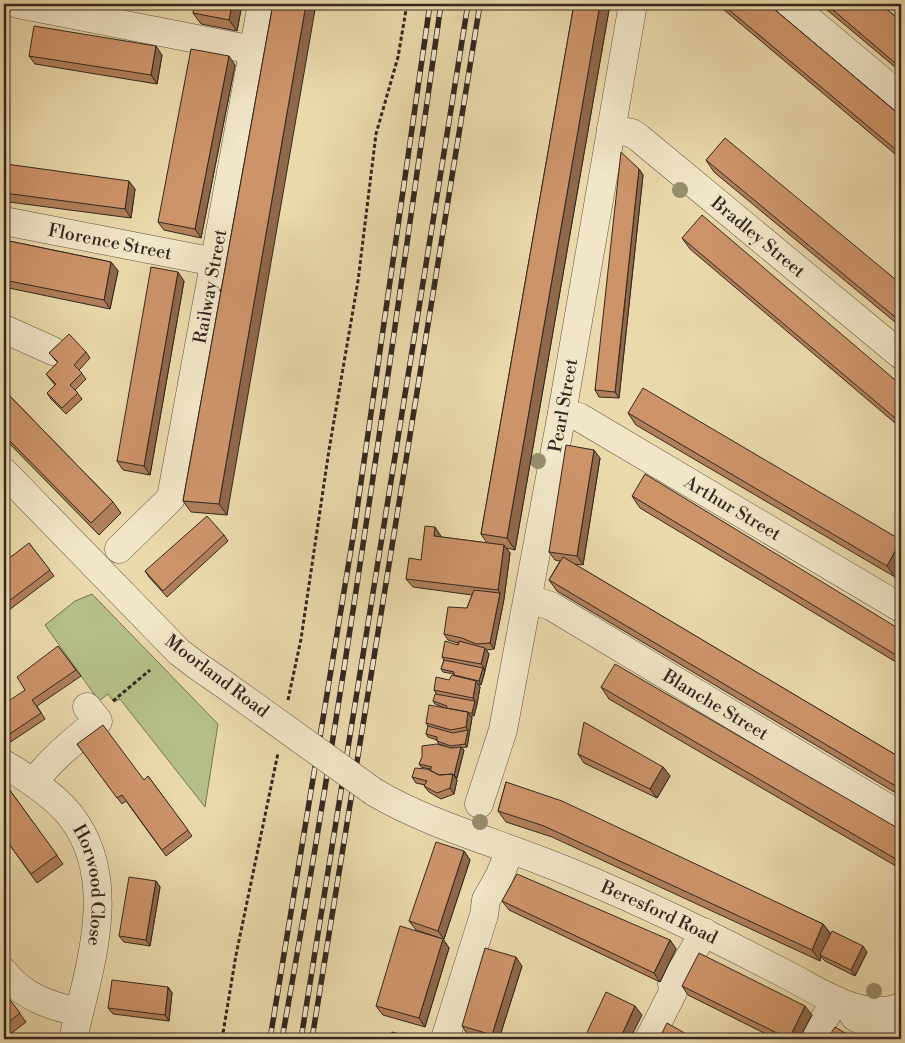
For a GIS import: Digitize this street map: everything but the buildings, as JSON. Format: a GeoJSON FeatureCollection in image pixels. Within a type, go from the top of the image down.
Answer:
{"type":"FeatureCollection","features":[{"type":"Feature","properties":{"kind":"street"},"geometry":{"type":"LineString","coordinates":[[18,4],[253,50]]}},
{"type":"Feature","properties":{"kind":"street","name":"Railway Street"},"geometry":{"type":"LineString","coordinates":[[119,549],[171,498],[262,4]]}},
{"type":"Feature","properties":{"kind":"street","name":"Pearl Street"},"geometry":{"type":"LineString","coordinates":[[478,804],[504,730],[562,413],[633,4]]}},
{"type":"Feature","properties":{"kind":"street"},"geometry":{"type":"LineString","coordinates":[[790,4],[901,97]]}},
{"type":"Feature","properties":{"kind":"street","name":"Bradley Street"},"geometry":{"type":"LineString","coordinates":[[611,129],[632,133],[639,138],[901,355]]}},
{"type":"Feature","properties":{"kind":"street","name":"Florence Street"},"geometry":{"type":"LineString","coordinates":[[4,221],[215,262]]}},
{"type":"Feature","properties":{"kind":"street"},"geometry":{"type":"LineString","coordinates":[[4,329],[53,351]]}},
{"type":"Feature","properties":{"kind":"street","name":"Arthur Street"},"geometry":{"type":"LineString","coordinates":[[562,413],[578,417],[901,608]]}},
{"type":"Feature","properties":{"kind":"street","name":"Moorland Road"},"geometry":{"type":"LineString","coordinates":[[4,472],[179,652],[374,792],[398,806],[465,834]]}},
{"type":"Feature","properties":{"kind":"street","name":"Blanche Street"},"geometry":{"type":"LineString","coordinates":[[528,599],[551,606],[901,816]]}},
{"type":"Feature","properties":{"kind":"street"},"geometry":{"type":"LineString","coordinates":[[34,782],[44,768],[66,747],[93,714]]}},
{"type":"Feature","properties":{"kind":"street","name":"Horwood Close"},"geometry":{"type":"LineString","coordinates":[[4,764],[34,782],[69,814],[85,839],[93,865],[98,902],[96,936],[73,1039]]}},
{"type":"Feature","properties":{"kind":"street","name":"Beresford Road"},"geometry":{"type":"LineString","coordinates":[[465,834],[624,894],[704,932],[841,1003],[879,1012],[901,1007]]}},
{"type":"Feature","properties":{"kind":"street"},"geometry":{"type":"LineString","coordinates":[[450,1038],[484,914],[486,900],[499,877],[510,850]]}},
{"type":"Feature","properties":{"kind":"street"},"geometry":{"type":"LineString","coordinates":[[649,1039],[673,992],[672,983],[684,967],[704,932]]}},
{"type":"Feature","properties":{"kind":"street"},"geometry":{"type":"LineString","coordinates":[[4,972],[12,983],[44,1003],[79,1012]]}},
{"type":"Feature","properties":{"kind":"street"},"geometry":{"type":"LineString","coordinates":[[813,1039],[841,1003]]}},
{"type":"Feature","properties":{"kind":"street","name":"Beresford Road"},"geometry":{"type":"LineString","coordinates":[[841,1003],[855,1017],[896,1039]]}},
{"type":"Feature","properties":{"kind":"path"},"geometry":{"type":"LineString","coordinates":[[287,704],[301,639],[329,450],[358,281],[376,134],[398,57],[407,4]]}},
{"type":"Feature","properties":{"kind":"path"},"geometry":{"type":"LineString","coordinates":[[93,714],[110,703],[150,670]]}},
{"type":"Feature","properties":{"kind":"path"},"geometry":{"type":"LineString","coordinates":[[222,1039],[236,955],[278,751]]}},
{"type":"Feature","properties":{"kind":"green space"},"geometry":{"type":"Polygon","coordinates":[[[92,594],[218,724],[205,807],[120,699],[114,702],[108,694],[99,701],[45,625],[75,601],[92,594]]]}},
{"type":"Feature","properties":{"kind":"railway"},"geometry":{"type":"LineString","coordinates":[[270,1039],[354,531],[430,4]]}},
{"type":"Feature","properties":{"kind":"railway"},"geometry":{"type":"LineString","coordinates":[[282,1039],[347,652],[441,4]]}},
{"type":"Feature","properties":{"kind":"railway"},"geometry":{"type":"LineString","coordinates":[[301,1039],[468,4]]}},
{"type":"Feature","properties":{"kind":"railway"},"geometry":{"type":"LineString","coordinates":[[312,1039],[480,4]]}}]}
